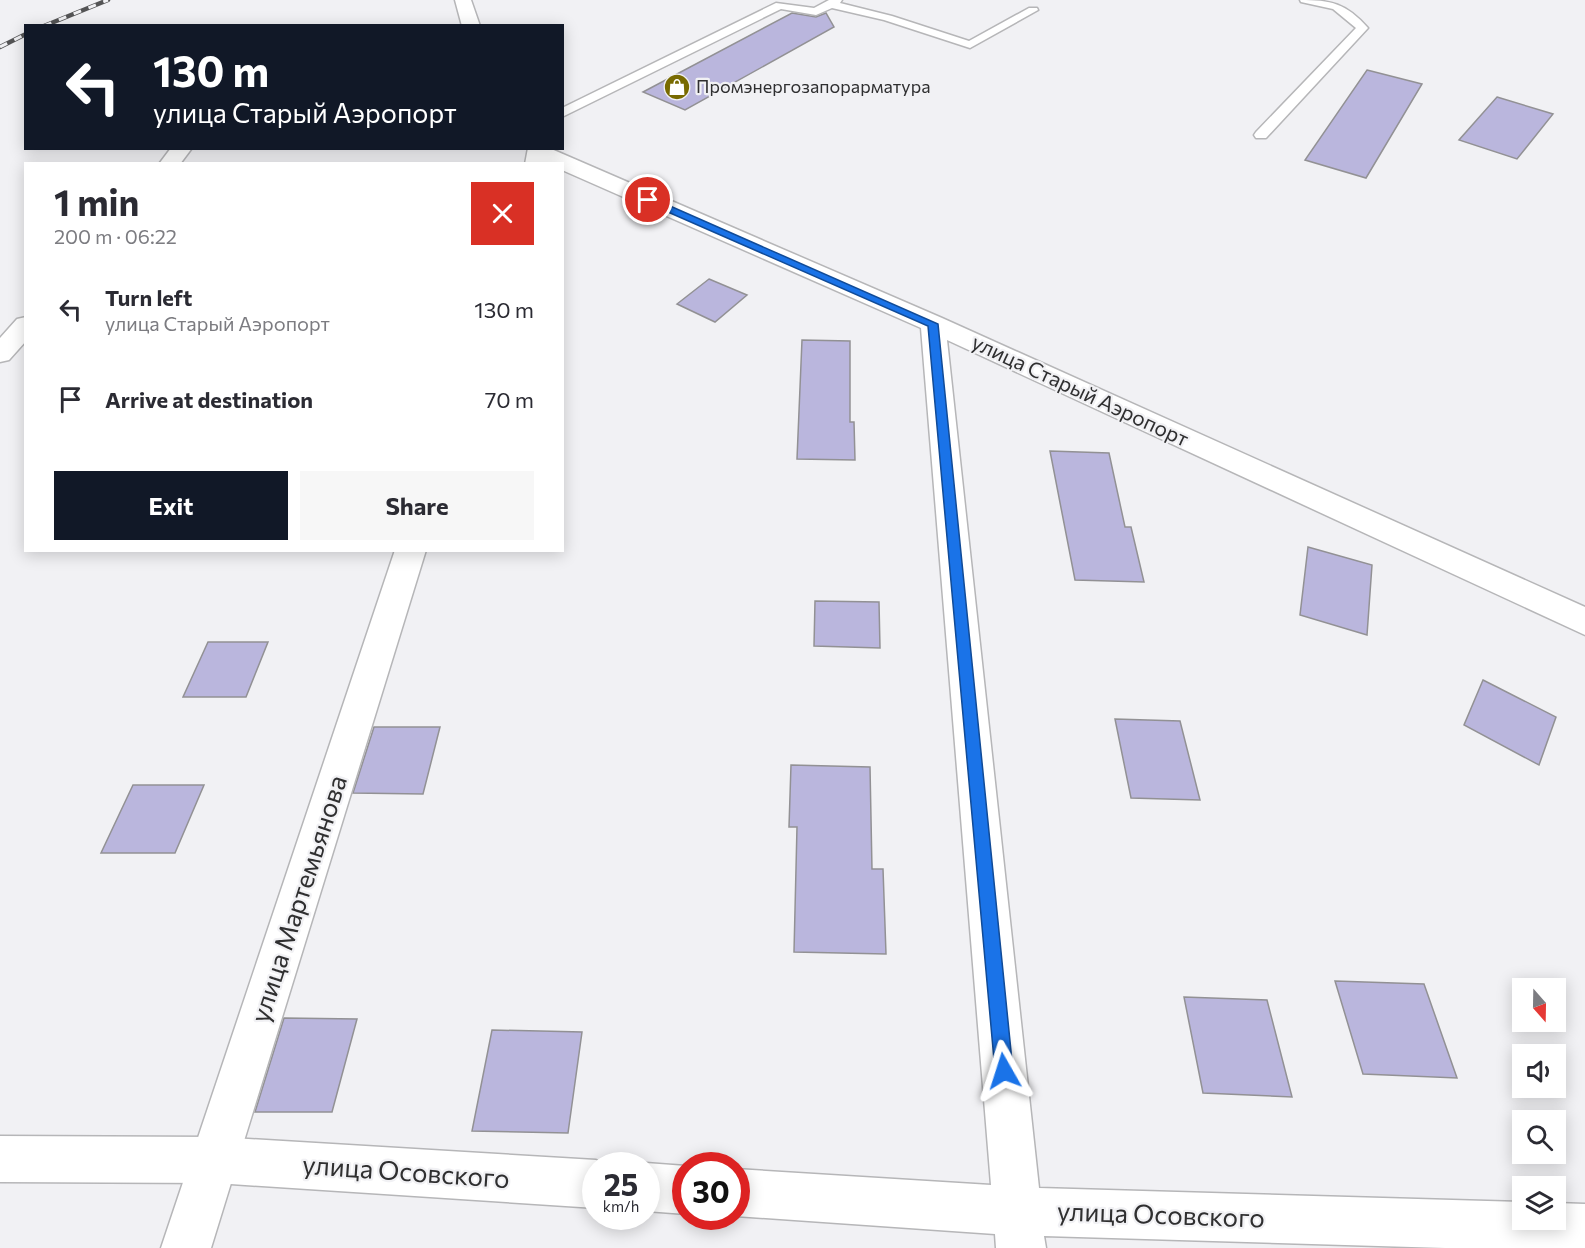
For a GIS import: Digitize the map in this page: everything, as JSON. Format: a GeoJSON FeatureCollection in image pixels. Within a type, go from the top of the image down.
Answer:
{"type":"FeatureCollection","features":[{"type":"Feature","properties":{"kind":"street"},"geometry":{"type":"LineString","coordinates":[[463,0],[470,24]]}},
{"type":"Feature","properties":{"kind":"street"},"geometry":{"type":"LineString","coordinates":[[171,162],[180,150]]}},
{"type":"Feature","properties":{"kind":"street","name":"улица Старый Аэропорт"},"geometry":{"type":"LineString","coordinates":[[538,155],[554,162]]}},
{"type":"Feature","properties":{"kind":"street","name":"улица Старый Аэропорт"},"geometry":{"type":"LineString","coordinates":[[564,166],[933,324],[1585,622]]}},
{"type":"Feature","properties":{"kind":"street"},"geometry":{"type":"LineString","coordinates":[[933,324],[1019,1229]]}},
{"type":"Feature","properties":{"kind":"street"},"geometry":{"type":"LineString","coordinates":[[0,354],[24,327]]}},
{"type":"Feature","properties":{"kind":"street","name":"улица Мартемьянова"},"geometry":{"type":"LineString","coordinates":[[186,1248],[410,552]]}},
{"type":"Feature","properties":{"kind":"street","name":"улица Осовского"},"geometry":{"type":"LineString","coordinates":[[0,1159],[216,1160],[582,1183]]}},
{"type":"Feature","properties":{"kind":"street","name":"улица Осовского"},"geometry":{"type":"LineString","coordinates":[[750,1195],[1019,1229],[1585,1228]]}},
{"type":"Feature","properties":{"kind":"lane"},"geometry":{"type":"LineString","coordinates":[[768,0],[780,5],[816,12],[834,2],[970,45],[1033,10]]}},
{"type":"Feature","properties":{"kind":"lane"},"geometry":{"type":"LineString","coordinates":[[1261,135],[1362,28],[1337,6],[1305,0]]}},
{"type":"Feature","properties":{"kind":"lane"},"geometry":{"type":"LineString","coordinates":[[564,112],[780,5]]}},
{"type":"Feature","properties":{"kind":"building"},"geometry":{"type":"Polygon","coordinates":[[[792,13],[816,17],[826,13],[834,27],[685,110],[643,92],[792,13]]]}},
{"type":"Feature","properties":{"kind":"building"},"geometry":{"type":"Polygon","coordinates":[[[1367,70],[1422,84],[1366,178],[1305,160],[1367,70]]]}},
{"type":"Feature","properties":{"kind":"building"},"geometry":{"type":"Polygon","coordinates":[[[1497,97],[1553,114],[1517,159],[1459,140],[1497,97]]]}},
{"type":"Feature","properties":{"kind":"building"},"geometry":{"type":"Polygon","coordinates":[[[709,279],[747,295],[715,322],[677,304],[709,279]]]}},
{"type":"Feature","properties":{"kind":"building"},"geometry":{"type":"Polygon","coordinates":[[[802,340],[850,341],[850,422],[854,422],[855,460],[797,459],[802,340]]]}},
{"type":"Feature","properties":{"kind":"building"},"geometry":{"type":"Polygon","coordinates":[[[1050,451],[1109,453],[1125,527],[1131,527],[1144,582],[1075,580],[1050,451]]]}},
{"type":"Feature","properties":{"kind":"building"},"geometry":{"type":"Polygon","coordinates":[[[1308,547],[1372,565],[1367,635],[1300,615],[1308,547]]]}},
{"type":"Feature","properties":{"kind":"building"},"geometry":{"type":"Polygon","coordinates":[[[815,601],[879,602],[880,648],[814,646],[815,601]]]}},
{"type":"Feature","properties":{"kind":"building"},"geometry":{"type":"Polygon","coordinates":[[[208,642],[268,642],[246,697],[183,697],[208,642]]]}},
{"type":"Feature","properties":{"kind":"building"},"geometry":{"type":"Polygon","coordinates":[[[1483,680],[1556,717],[1539,765],[1464,725],[1483,680]]]}},
{"type":"Feature","properties":{"kind":"building"},"geometry":{"type":"Polygon","coordinates":[[[1115,719],[1180,721],[1200,800],[1131,798],[1115,719]]]}},
{"type":"Feature","properties":{"kind":"building"},"geometry":{"type":"Polygon","coordinates":[[[374,727],[440,727],[423,794],[353,793],[374,727]]]}},
{"type":"Feature","properties":{"kind":"building"},"geometry":{"type":"Polygon","coordinates":[[[791,765],[870,767],[872,869],[883,869],[886,954],[794,952],[797,827],[789,827],[791,765]]]}},
{"type":"Feature","properties":{"kind":"building"},"geometry":{"type":"Polygon","coordinates":[[[133,785],[204,785],[175,853],[101,853],[133,785]]]}},
{"type":"Feature","properties":{"kind":"building"},"geometry":{"type":"Polygon","coordinates":[[[1335,981],[1424,984],[1457,1078],[1363,1074],[1335,981]]]}},
{"type":"Feature","properties":{"kind":"building"},"geometry":{"type":"Polygon","coordinates":[[[1184,997],[1267,1000],[1292,1097],[1203,1093],[1184,997]]]}},
{"type":"Feature","properties":{"kind":"building"},"geometry":{"type":"Polygon","coordinates":[[[284,1018],[357,1019],[332,1112],[255,1112],[284,1018]]]}},
{"type":"Feature","properties":{"kind":"building"},"geometry":{"type":"Polygon","coordinates":[[[492,1030],[582,1032],[568,1133],[472,1131],[492,1030]]]}},
{"type":"Feature","properties":{"kind":"railway"},"geometry":{"type":"LineString","coordinates":[[49,24],[108,0]]}},
{"type":"Feature","properties":{"kind":"railway"},"geometry":{"type":"LineString","coordinates":[[0,47],[24,35]]}},
{"type":"Feature","properties":{"kind":"place","name":"Промэнергозапорарматура"},"geometry":{"type":"Point","coordinates":[677,87]}},
{"type":"Feature","properties":{"kind":"route"},"geometry":{"type":"LineString","coordinates":[[648,200],[933,324],[1004,1071]]}}]}
